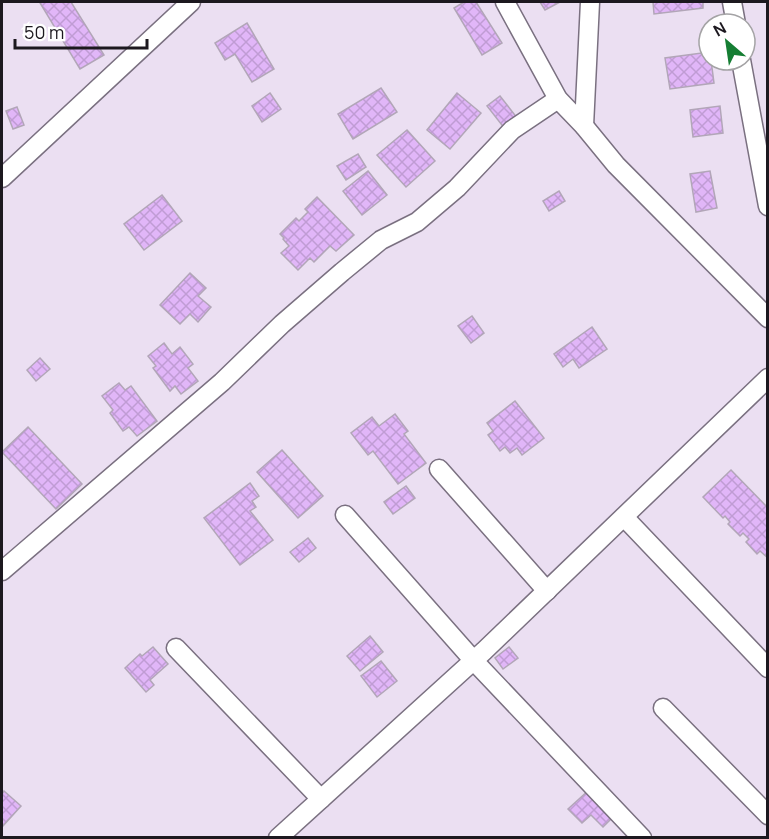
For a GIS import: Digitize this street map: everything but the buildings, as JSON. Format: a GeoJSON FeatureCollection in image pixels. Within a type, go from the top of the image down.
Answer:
{"type":"FeatureCollection","features":[{"type":"Feature","properties":{"kind":"street"},"geometry":{"type":"LineString","coordinates":[[2,178],[191,2]]}},
{"type":"Feature","properties":{"kind":"street"},"geometry":{"type":"LineString","coordinates":[[505,2],[558,99],[616,165],[768,318]]}},
{"type":"Feature","properties":{"kind":"street"},"geometry":{"type":"LineString","coordinates":[[584,126],[590,2]]}},
{"type":"Feature","properties":{"kind":"street"},"geometry":{"type":"LineString","coordinates":[[743,72],[768,206]]}},
{"type":"Feature","properties":{"kind":"street"},"geometry":{"type":"LineString","coordinates":[[2,571],[222,382],[282,324],[342,272],[381,240],[417,222],[457,188],[512,130],[558,99]]}},
{"type":"Feature","properties":{"kind":"street"},"geometry":{"type":"LineString","coordinates":[[278,837],[474,660],[768,378]]}},
{"type":"Feature","properties":{"kind":"street"},"geometry":{"type":"LineString","coordinates":[[439,469],[547,591]]}},
{"type":"Feature","properties":{"kind":"street"},"geometry":{"type":"LineString","coordinates":[[345,516],[474,660],[642,837]]}},
{"type":"Feature","properties":{"kind":"street"},"geometry":{"type":"LineString","coordinates":[[624,517],[768,668]]}},
{"type":"Feature","properties":{"kind":"street"},"geometry":{"type":"LineString","coordinates":[[176,648],[321,799]]}},
{"type":"Feature","properties":{"kind":"street"},"geometry":{"type":"LineString","coordinates":[[663,708],[768,815]]}}]}
